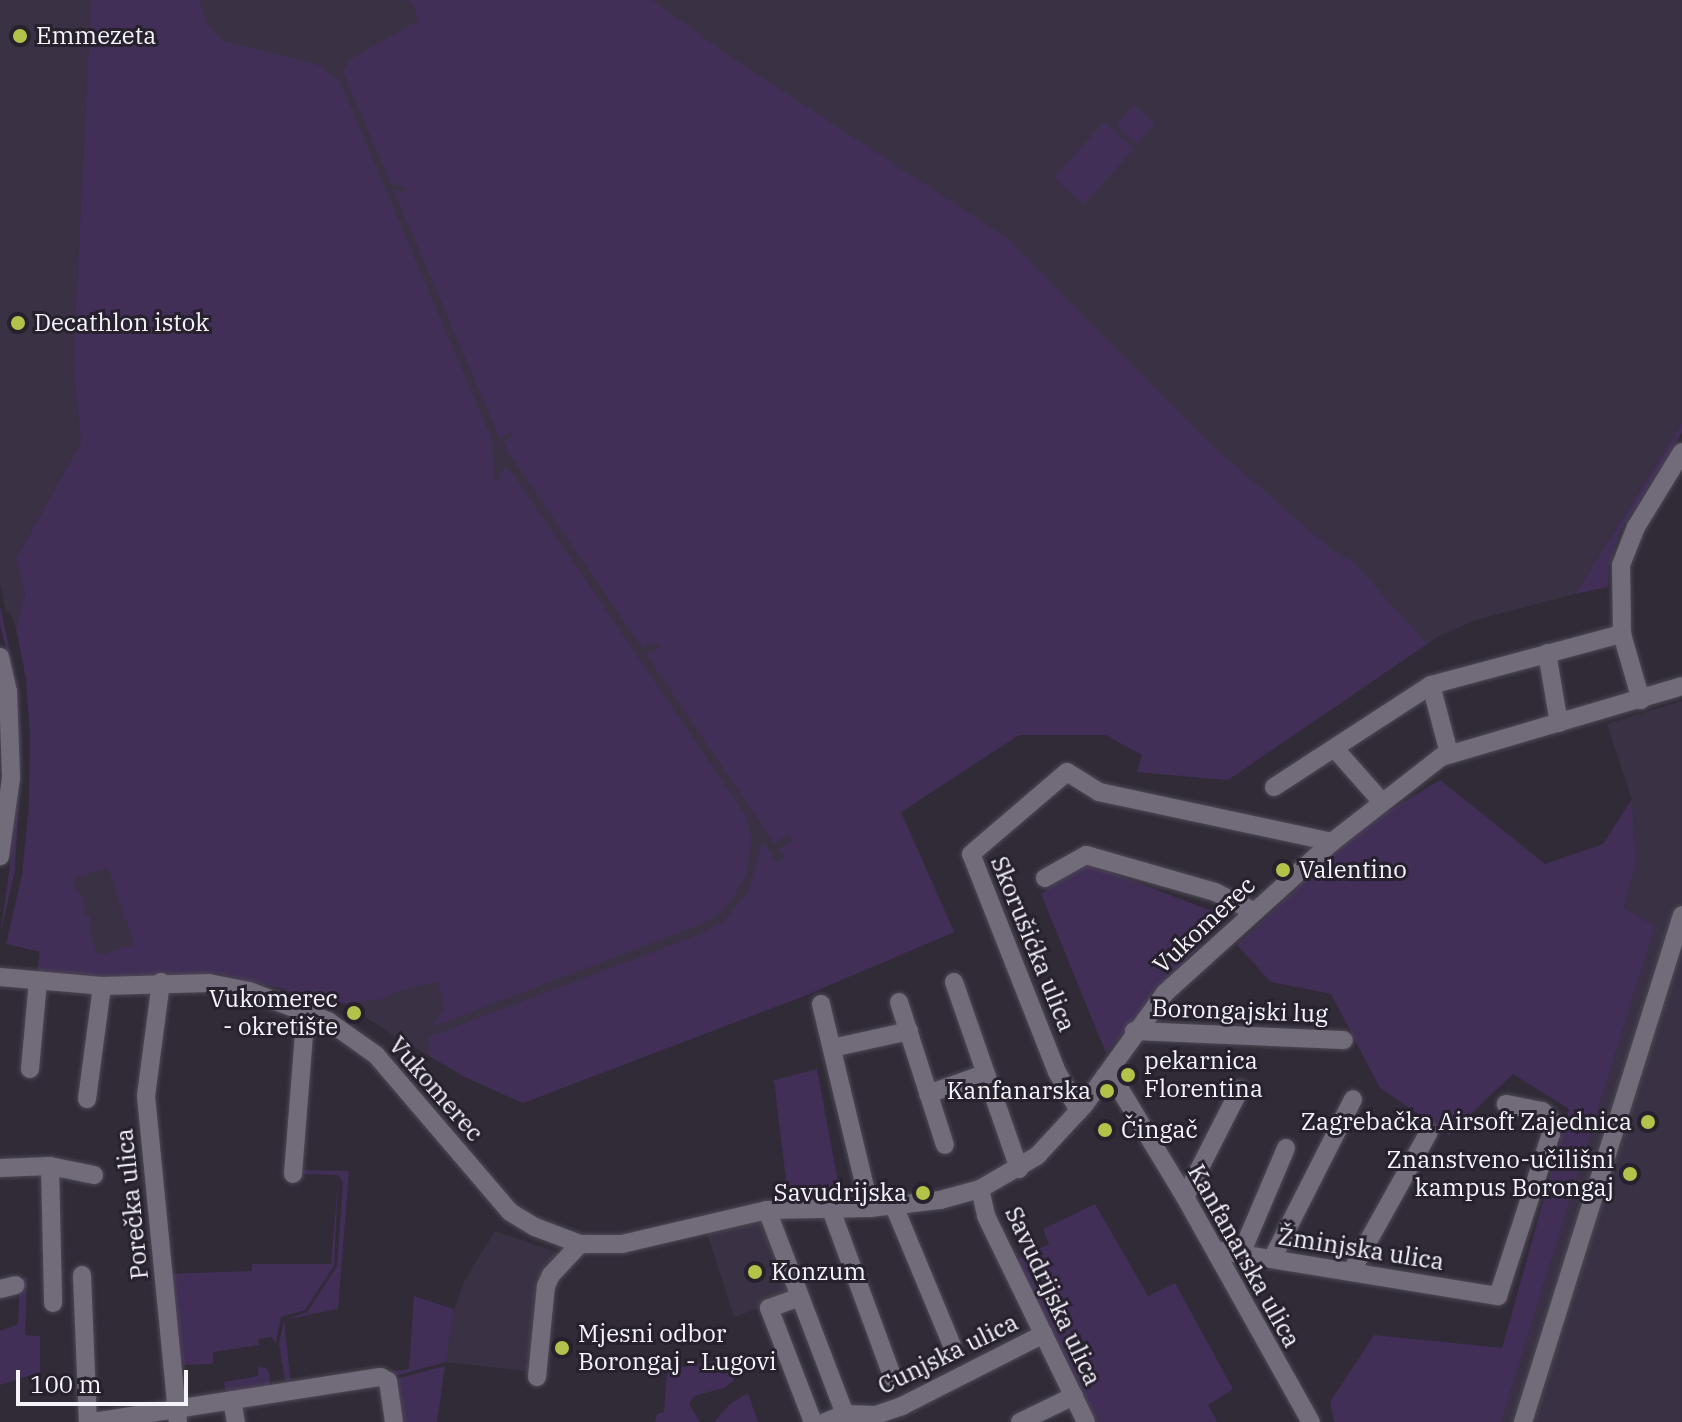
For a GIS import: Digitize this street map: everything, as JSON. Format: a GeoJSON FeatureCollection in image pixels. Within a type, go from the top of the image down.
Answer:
{"type":"FeatureCollection","features":[{"type":"Feature","properties":{"kind":"street"},"geometry":{"type":"LineString","coordinates":[[1641,700],[1622,634],[1621,565],[1636,527],[1682,452]]}},
{"type":"Feature","properties":{"kind":"street"},"geometry":{"type":"LineString","coordinates":[[1274,787],[1336,750],[1431,685],[1622,634]]}},
{"type":"Feature","properties":{"kind":"street"},"geometry":{"type":"LineString","coordinates":[[1547,653],[1559,723]]}},
{"type":"Feature","properties":{"kind":"street"},"geometry":{"type":"LineString","coordinates":[[0,657],[8,691],[11,778],[0,856]]}},
{"type":"Feature","properties":{"kind":"street"},"geometry":{"type":"LineString","coordinates":[[1431,685],[1449,753]]}},
{"type":"Feature","properties":{"kind":"street","name":"Vukomerec"},"geometry":{"type":"LineString","coordinates":[[0,977],[102,986],[209,983],[249,991],[333,1023],[376,1055],[510,1212],[535,1227],[580,1244],[622,1244],[767,1210],[894,1206],[980,1189],[1019,1169],[1050,1143],[1079,1111],[1134,1031],[1165,993],[1332,842],[1449,753],[1682,686]]}},
{"type":"Feature","properties":{"kind":"street"},"geometry":{"type":"LineString","coordinates":[[1336,750],[1382,802]]}},
{"type":"Feature","properties":{"kind":"street","name":"Skorušićka ulica"},"geometry":{"type":"LineString","coordinates":[[1079,1111],[1057,1072],[971,854],[1067,772],[1099,792],[1332,842]]}},
{"type":"Feature","properties":{"kind":"street"},"geometry":{"type":"LineString","coordinates":[[1045,878],[1086,855],[1215,892],[1253,911]]}},
{"type":"Feature","properties":{"kind":"street"},"geometry":{"type":"LineString","coordinates":[[1523,1422],[1682,915]]}},
{"type":"Feature","properties":{"kind":"street"},"geometry":{"type":"LineString","coordinates":[[30,1069],[38,981]]}},
{"type":"Feature","properties":{"kind":"street","name":"Porečka ulica"},"geometry":{"type":"LineString","coordinates":[[161,982],[146,1096],[177,1416]]}},
{"type":"Feature","properties":{"kind":"street"},"geometry":{"type":"LineString","coordinates":[[954,982],[1019,1169]]}},
{"type":"Feature","properties":{"kind":"street"},"geometry":{"type":"LineString","coordinates":[[87,1099],[102,986]]}},
{"type":"Feature","properties":{"kind":"street"},"geometry":{"type":"LineString","coordinates":[[899,1002],[945,1145]]}},
{"type":"Feature","properties":{"kind":"street"},"geometry":{"type":"LineString","coordinates":[[821,1004],[870,1208]]}},
{"type":"Feature","properties":{"kind":"street"},"geometry":{"type":"LineString","coordinates":[[293,1174],[305,1023],[309,1012]]}},
{"type":"Feature","properties":{"kind":"street"},"geometry":{"type":"LineString","coordinates":[[832,1048],[909,1031]]}},
{"type":"Feature","properties":{"kind":"street","name":"Borongajski lug"},"geometry":{"type":"LineString","coordinates":[[1134,1031],[1344,1040]]}},
{"type":"Feature","properties":{"kind":"street"},"geometry":{"type":"LineString","coordinates":[[928,1094],[984,1074]]}},
{"type":"Feature","properties":{"kind":"street","name":"Kanfanarska ulica"},"geometry":{"type":"LineString","coordinates":[[1105,1076],[1121,1091],[1185,1197],[1311,1422]]}},
{"type":"Feature","properties":{"kind":"street"},"geometry":{"type":"LineString","coordinates":[[1185,1197],[1240,1089]]}},
{"type":"Feature","properties":{"kind":"street"},"geometry":{"type":"LineString","coordinates":[[1272,1259],[1353,1099]]}},
{"type":"Feature","properties":{"kind":"street","name":"Žminjska ulica"},"geometry":{"type":"LineString","coordinates":[[1216,1250],[1498,1296],[1551,1134],[1549,1117],[1542,1111],[1506,1104]]}},
{"type":"Feature","properties":{"kind":"street"},"geometry":{"type":"LineString","coordinates":[[1351,1272],[1429,1132]]}},
{"type":"Feature","properties":{"kind":"street"},"geometry":{"type":"LineString","coordinates":[[1241,1254],[1286,1148]]}},
{"type":"Feature","properties":{"kind":"street"},"geometry":{"type":"LineString","coordinates":[[0,1168],[50,1166],[94,1175]]}},
{"type":"Feature","properties":{"kind":"street"},"geometry":{"type":"LineString","coordinates":[[50,1166],[53,1303]]}},
{"type":"Feature","properties":{"kind":"street","name":"Savudrijska ulica"},"geometry":{"type":"LineString","coordinates":[[980,1189],[986,1216],[1086,1422]]}},
{"type":"Feature","properties":{"kind":"street"},"geometry":{"type":"LineString","coordinates":[[894,1206],[952,1345]]}},
{"type":"Feature","properties":{"kind":"street"},"geometry":{"type":"LineString","coordinates":[[830,1207],[893,1378]]}},
{"type":"Feature","properties":{"kind":"street"},"geometry":{"type":"LineString","coordinates":[[767,1210],[845,1414]]}},
{"type":"Feature","properties":{"kind":"street"},"geometry":{"type":"LineString","coordinates":[[537,1377],[546,1286],[551,1275],[580,1244]]}},
{"type":"Feature","properties":{"kind":"street"},"geometry":{"type":"LineString","coordinates":[[82,1275],[90,1422],[177,1416],[232,1400],[386,1378],[394,1422]]}},
{"type":"Feature","properties":{"kind":"street"},"geometry":{"type":"LineString","coordinates":[[800,1297],[769,1308],[813,1422]]}},
{"type":"Feature","properties":{"kind":"street","name":"Cunjska ulica"},"geometry":{"type":"LineString","coordinates":[[825,1422],[845,1414],[878,1418],[1044,1334]]}},
{"type":"Feature","properties":{"kind":"street"},"geometry":{"type":"LineString","coordinates":[[1020,1422],[1074,1396]]}},
{"type":"Feature","properties":{"kind":"street"},"geometry":{"type":"LineString","coordinates":[[232,1400],[236,1422]]}},
{"type":"Feature","properties":{"kind":"shaded area"},"geometry":{"type":"Polygon","coordinates":[[[0,0],[91,0],[73,366],[81,442],[16,559],[25,594],[16,629],[10,612],[6,612],[0,582],[0,0]]]}},
{"type":"Feature","properties":{"kind":"shaded area"},"geometry":{"type":"Polygon","coordinates":[[[91,0],[199,0],[208,26],[222,41],[316,64],[339,80],[492,440],[494,481],[498,482],[504,467],[513,474],[744,813],[752,836],[746,874],[732,900],[702,924],[431,1027],[444,1009],[438,981],[394,992],[384,999],[328,1005],[283,989],[215,973],[102,977],[37,972],[41,952],[6,944],[22,875],[29,803],[30,736],[26,679],[16,629],[25,594],[16,559],[81,442],[73,366],[91,0]],[[101,869],[74,879],[74,885],[83,898],[85,914],[90,916],[90,933],[97,953],[104,954],[134,944],[109,870],[101,869]]]}},
{"type":"Feature","properties":{"kind":"shaded area"},"geometry":{"type":"Polygon","coordinates":[[[144,0],[1682,0],[1682,423],[1575,594],[1475,620],[1439,636],[1228,780],[1137,772],[1142,755],[1106,735],[1019,735],[901,812],[954,932],[804,996],[523,1103],[463,1076],[409,1044],[403,1033],[395,1036],[344,1003],[328,1005],[283,989],[215,973],[102,977],[37,972],[144,0]]]}},
{"type":"Feature","properties":{"kind":"shaded area"},"geometry":{"type":"Polygon","coordinates":[[[410,0],[652,0],[731,57],[1008,239],[1208,442],[1333,551],[1352,561],[1427,644],[1228,780],[1137,772],[1142,755],[1106,735],[1019,735],[901,812],[954,932],[804,996],[523,1103],[463,1076],[429,1056],[429,1037],[693,937],[723,922],[749,891],[761,846],[764,844],[777,863],[785,856],[777,846],[782,848],[792,841],[789,833],[775,844],[646,654],[658,649],[659,645],[651,643],[643,649],[509,453],[503,441],[513,436],[508,433],[500,439],[393,189],[404,193],[407,188],[391,184],[343,72],[351,59],[419,20],[410,0]]]}},
{"type":"Feature","properties":{"kind":"shaded area"},"geometry":{"type":"Polygon","coordinates":[[[1134,105],[1155,124],[1137,144],[1116,125],[1134,105]]]}},
{"type":"Feature","properties":{"kind":"shaded area"},"geometry":{"type":"Polygon","coordinates":[[[1104,122],[1134,149],[1084,205],[1054,178],[1104,122]]]}},
{"type":"Feature","properties":{"kind":"shaded area"},"geometry":{"type":"Polygon","coordinates":[[[1682,423],[1682,433],[1621,530],[1609,567],[1608,587],[1575,594],[1682,423]]]}},
{"type":"Feature","properties":{"kind":"shaded area"},"geometry":{"type":"Polygon","coordinates":[[[0,606],[18,687],[22,741],[15,870],[0,936],[11,859],[17,777],[11,670],[0,624],[0,606]]]}},
{"type":"Feature","properties":{"kind":"shaded area","name":"Znanstveno-učilišni kampus Borongaj"},"geometry":{"type":"Polygon","coordinates":[[[1682,701],[1682,1422],[1501,1422],[1655,926],[1624,908],[1636,862],[1632,799],[1607,724],[1682,701]]]}},
{"type":"Feature","properties":{"kind":"shaded area"},"geometry":{"type":"Polygon","coordinates":[[[1440,780],[1545,864],[1603,844],[1632,799],[1636,862],[1624,908],[1655,926],[1501,1422],[1334,1422],[1330,1402],[1374,1335],[1502,1348],[1569,1109],[1513,1074],[1449,1135],[1380,1088],[1331,994],[1271,982],[1237,945],[1357,830],[1440,780]]]}},
{"type":"Feature","properties":{"kind":"shaded area"},"geometry":{"type":"Polygon","coordinates":[[[1084,862],[1225,916],[1106,1053],[1041,894],[1084,862]]]}},
{"type":"Feature","properties":{"kind":"shaded area"},"geometry":{"type":"Polygon","coordinates":[[[817,1069],[840,1193],[788,1197],[774,1080],[817,1069]]]}},
{"type":"Feature","properties":{"kind":"shaded area"},"geometry":{"type":"Polygon","coordinates":[[[298,1170],[349,1171],[338,1309],[284,1320],[307,1312],[337,1266],[343,1183],[338,1175],[299,1174],[298,1170]]]}},
{"type":"Feature","properties":{"kind":"shaded area"},"geometry":{"type":"Polygon","coordinates":[[[338,1181],[334,1266],[305,1310],[281,1317],[276,1343],[271,1337],[258,1339],[259,1345],[213,1352],[213,1364],[177,1365],[165,1274],[252,1271],[252,1264],[331,1264],[338,1181]]]}},
{"type":"Feature","properties":{"kind":"shaded area"},"geometry":{"type":"Polygon","coordinates":[[[1095,1204],[1148,1296],[1175,1283],[1233,1389],[1208,1405],[1217,1422],[1096,1422],[1015,1260],[1049,1244],[1043,1229],[1095,1204]]]}},
{"type":"Feature","properties":{"kind":"shaded area"},"geometry":{"type":"Polygon","coordinates":[[[765,1219],[795,1295],[734,1317],[707,1233],[765,1219]]]}},
{"type":"Feature","properties":{"kind":"shaded area"},"geometry":{"type":"Polygon","coordinates":[[[495,1231],[559,1253],[533,1372],[446,1362],[454,1309],[465,1280],[495,1231]]]}},
{"type":"Feature","properties":{"kind":"shaded area"},"geometry":{"type":"Polygon","coordinates":[[[27,1277],[25,1335],[40,1336],[40,1372],[0,1385],[0,1331],[18,1324],[20,1279],[27,1277]]]}},
{"type":"Feature","properties":{"kind":"shaded area"},"geometry":{"type":"Polygon","coordinates":[[[414,1296],[454,1309],[446,1362],[391,1377],[386,1372],[409,1369],[414,1296]]]}},
{"type":"Feature","properties":{"kind":"shaded area"},"geometry":{"type":"Polygon","coordinates":[[[284,1320],[291,1385],[285,1380],[279,1344],[284,1320]]]}},
{"type":"Feature","properties":{"kind":"shaded area"},"geometry":{"type":"Polygon","coordinates":[[[735,1357],[733,1381],[724,1388],[694,1396],[689,1404],[700,1422],[655,1422],[657,1414],[664,1412],[667,1370],[735,1357]]]}},
{"type":"Feature","properties":{"kind":"shaded area"},"geometry":{"type":"Polygon","coordinates":[[[445,1366],[437,1422],[399,1422],[392,1380],[445,1366]]]}},
{"type":"Feature","properties":{"kind":"shaded area"},"geometry":{"type":"Polygon","coordinates":[[[258,1367],[266,1368],[270,1374],[269,1388],[226,1395],[224,1382],[258,1376],[258,1367]]]}},
{"type":"Feature","properties":{"kind":"shaded area"},"geometry":{"type":"Polygon","coordinates":[[[748,1393],[758,1422],[714,1422],[730,1404],[748,1393]]]}},
{"type":"Feature","properties":{"kind":"place","name":"Emmezeta"},"geometry":{"type":"Point","coordinates":[20,36]}},
{"type":"Feature","properties":{"kind":"place","name":"Decathlon istok"},"geometry":{"type":"Point","coordinates":[18,323]}},
{"type":"Feature","properties":{"kind":"place","name":"Valentino"},"geometry":{"type":"Point","coordinates":[1283,870]}},
{"type":"Feature","properties":{"kind":"place","name":"Vukomerec - okretište"},"geometry":{"type":"Point","coordinates":[354,1013]}},
{"type":"Feature","properties":{"kind":"place","name":"pekarnica Florentina"},"geometry":{"type":"Point","coordinates":[1128,1075]}},
{"type":"Feature","properties":{"kind":"place","name":"Kanfanarska"},"geometry":{"type":"Point","coordinates":[1107,1091]}},
{"type":"Feature","properties":{"kind":"place","name":"Zagrebačka Airsoft Zajednica"},"geometry":{"type":"Point","coordinates":[1648,1122]}},
{"type":"Feature","properties":{"kind":"place","name":"Čingač"},"geometry":{"type":"Point","coordinates":[1105,1130]}},
{"type":"Feature","properties":{"kind":"place","name":"Znanstveno-učilišni kampus Borongaj"},"geometry":{"type":"Point","coordinates":[1630,1174]}},
{"type":"Feature","properties":{"kind":"place","name":"Savudrijska"},"geometry":{"type":"Point","coordinates":[923,1193]}},
{"type":"Feature","properties":{"kind":"place","name":"Konzum"},"geometry":{"type":"Point","coordinates":[755,1272]}},
{"type":"Feature","properties":{"kind":"place","name":"Mjesni odbor Borongaj - Lugovi"},"geometry":{"type":"Point","coordinates":[562,1348]}}]}
